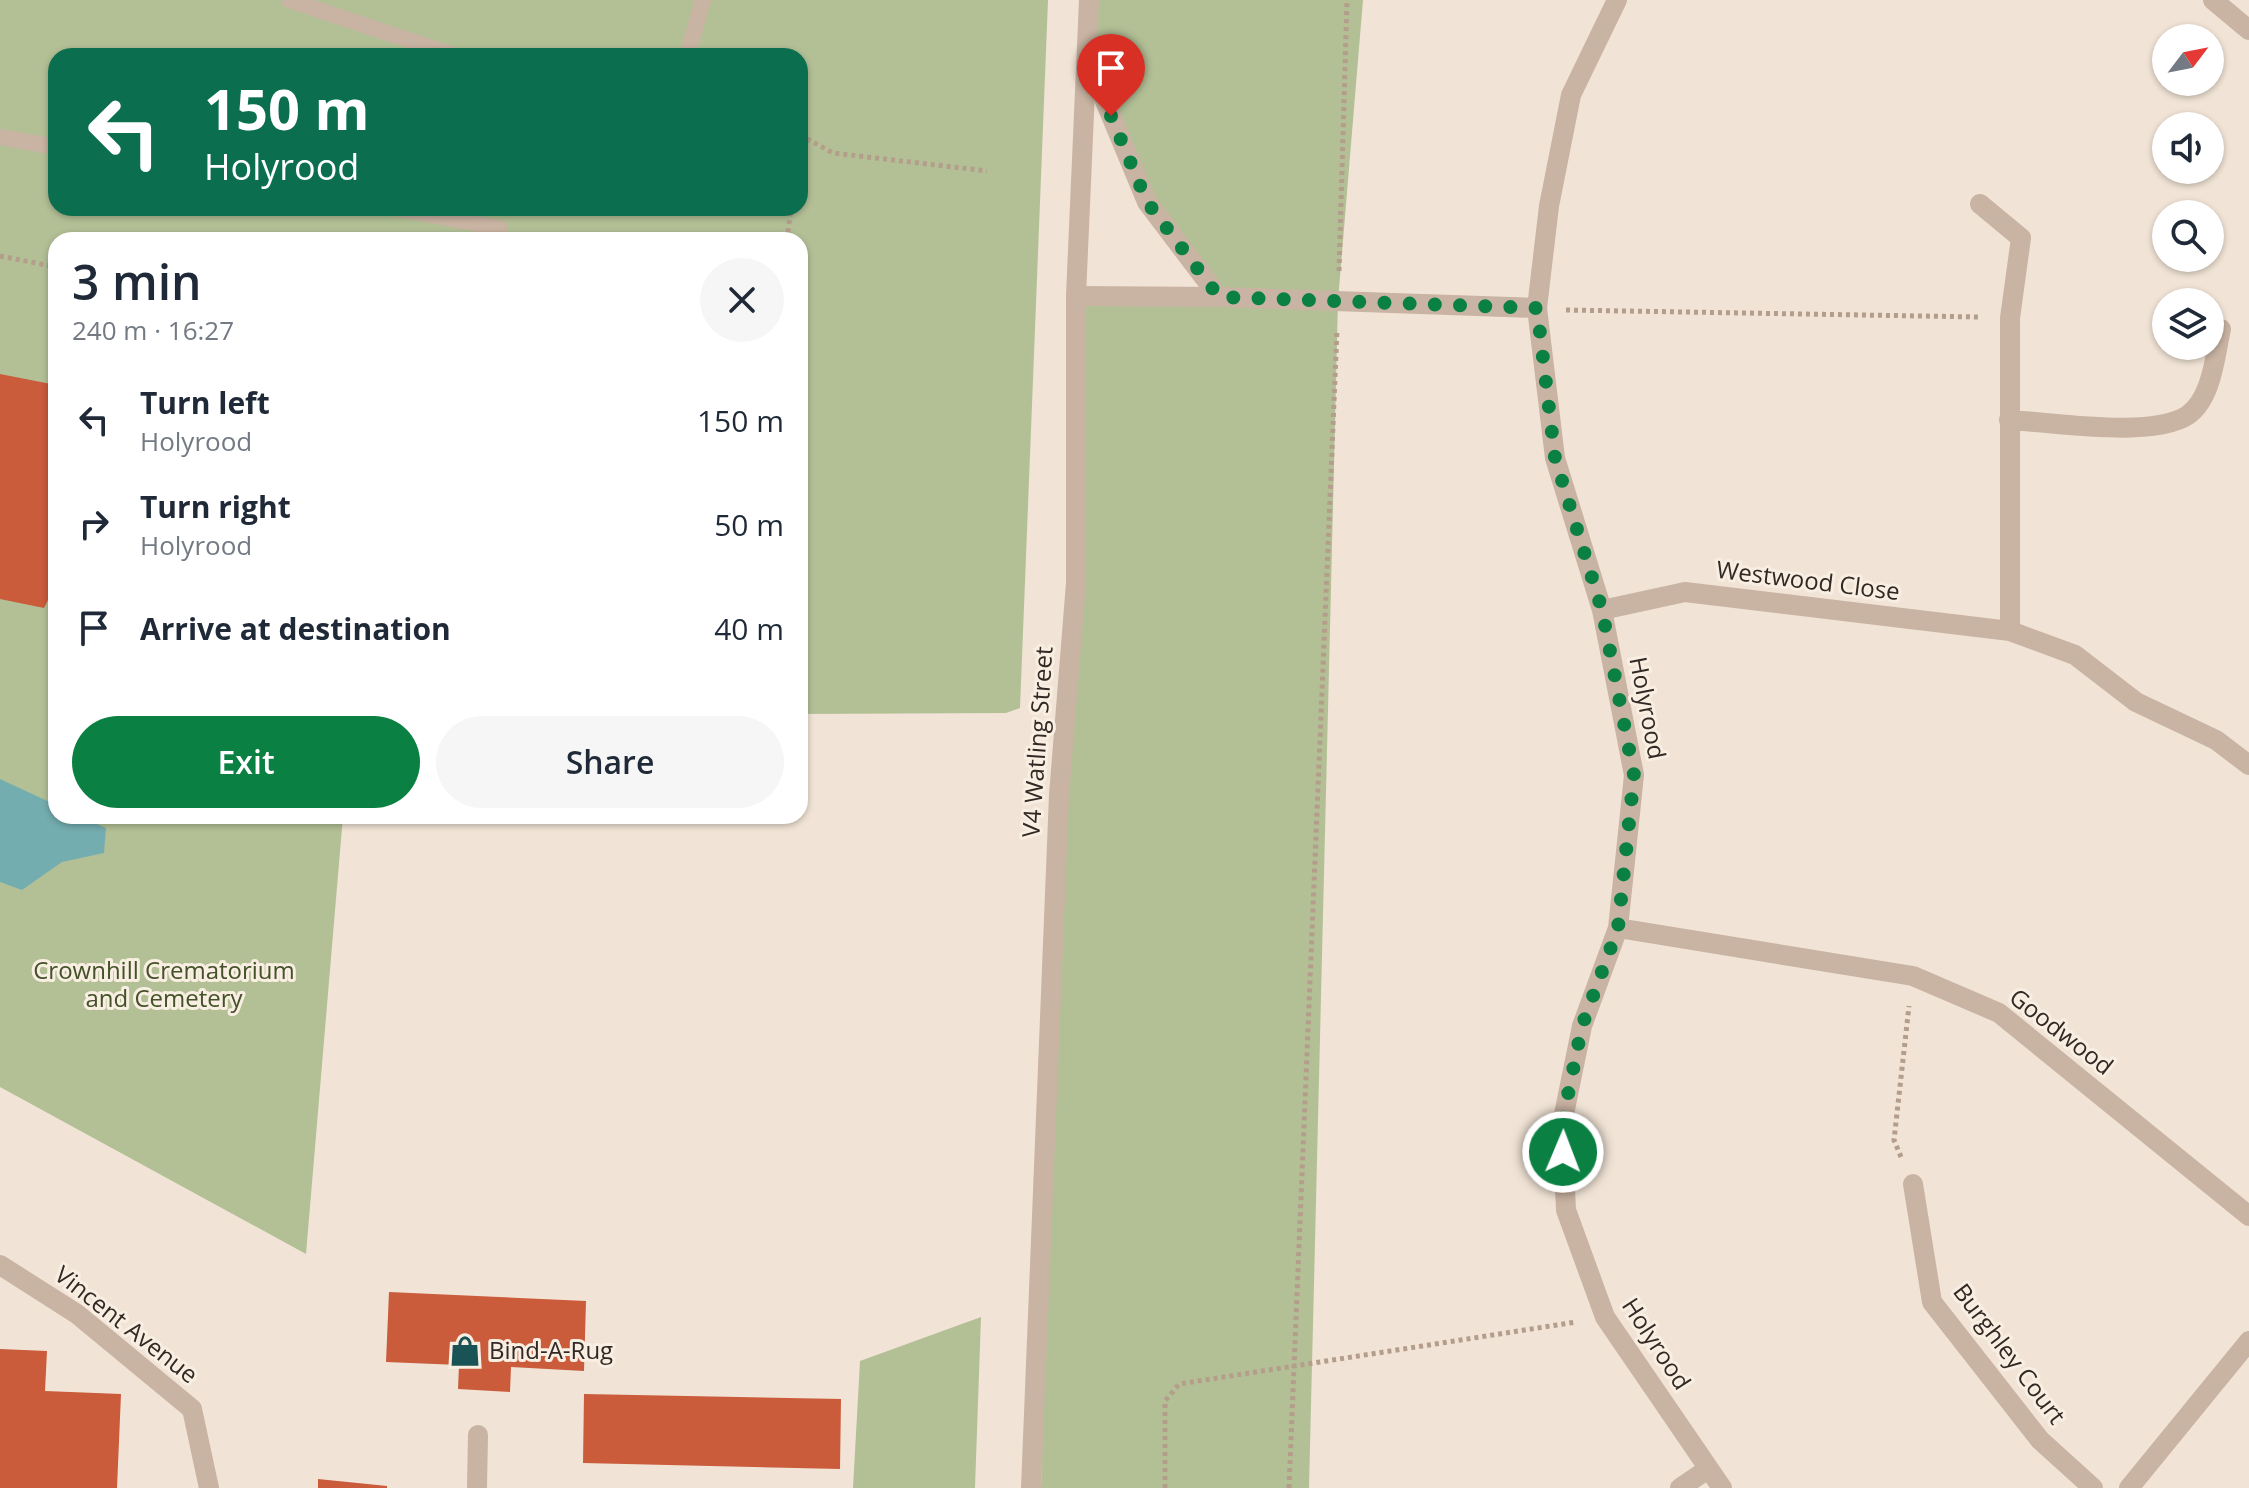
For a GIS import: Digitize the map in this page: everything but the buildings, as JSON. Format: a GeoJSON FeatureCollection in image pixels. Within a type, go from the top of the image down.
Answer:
{"type":"FeatureCollection","features":[{"type":"Feature","properties":{"kind":"street","name":"V4 Watling Street"},"geometry":{"type":"LineString","coordinates":[[1031,1488],[1059,795],[1076,583],[1076,296],[1089,0]]}},
{"type":"Feature","properties":{"kind":"street","name":"Holyrood"},"geometry":{"type":"LineString","coordinates":[[1617,0],[1571,95],[1549,206],[1537,308],[1555,458],[1602,610],[1634,775],[1618,928],[1582,1026],[1562,1124],[1566,1210],[1605,1317],[1722,1488]]}},
{"type":"Feature","properties":{"kind":"street"},"geometry":{"type":"LineString","coordinates":[[2213,0],[2249,30]]}},
{"type":"Feature","properties":{"kind":"street"},"geometry":{"type":"LineString","coordinates":[[1087,58],[1147,202],[1219,297]]}},
{"type":"Feature","properties":{"kind":"street"},"geometry":{"type":"LineString","coordinates":[[1980,204],[2021,238],[2010,318],[2010,631]]}},
{"type":"Feature","properties":{"kind":"street"},"geometry":{"type":"LineString","coordinates":[[1076,296],[1219,297],[1537,308]]}},
{"type":"Feature","properties":{"kind":"street"},"geometry":{"type":"LineString","coordinates":[[2009,420],[2154,429],[2189,414],[2209,383],[2214,360]]}},
{"type":"Feature","properties":{"kind":"street","name":"Westwood Close"},"geometry":{"type":"LineString","coordinates":[[1602,610],[1685,592],[2010,631],[2075,655],[2136,702],[2216,740],[2249,765]]}},
{"type":"Feature","properties":{"kind":"street","name":"Goodwood"},"geometry":{"type":"LineString","coordinates":[[1618,928],[1913,976],[1999,1013],[2249,1216]]}},
{"type":"Feature","properties":{"kind":"street","name":"Burghley Court"},"geometry":{"type":"LineString","coordinates":[[1913,1184],[1932,1302],[2040,1440],[2093,1488]]}},
{"type":"Feature","properties":{"kind":"street","name":"Vincent Avenue"},"geometry":{"type":"LineString","coordinates":[[0,1265],[77,1314],[192,1409],[209,1488]]}},
{"type":"Feature","properties":{"kind":"street"},"geometry":{"type":"LineString","coordinates":[[2129,1488],[2249,1341]]}},
{"type":"Feature","properties":{"kind":"street"},"geometry":{"type":"LineString","coordinates":[[477,1488],[478,1435]]}},
{"type":"Feature","properties":{"kind":"street"},"geometry":{"type":"LineString","coordinates":[[1680,1488],[1708,1469]]}},
{"type":"Feature","properties":{"kind":"lane"},"geometry":{"type":"LineString","coordinates":[[289,0],[432,48]]}},
{"type":"Feature","properties":{"kind":"lane"},"geometry":{"type":"LineString","coordinates":[[689,48],[703,0]]}},
{"type":"Feature","properties":{"kind":"lane"},"geometry":{"type":"LineString","coordinates":[[0,137],[48,146]]}},
{"type":"Feature","properties":{"kind":"lane"},"geometry":{"type":"LineString","coordinates":[[436,216],[500,228]]}},
{"type":"Feature","properties":{"kind":"path"},"geometry":{"type":"LineString","coordinates":[[1289,1488],[1338,301],[1347,0]]}},
{"type":"Feature","properties":{"kind":"path"},"geometry":{"type":"LineString","coordinates":[[808,141],[833,153],[987,171]]}},
{"type":"Feature","properties":{"kind":"path"},"geometry":{"type":"LineString","coordinates":[[0,256],[48,265]]}},
{"type":"Feature","properties":{"kind":"path"},"geometry":{"type":"LineString","coordinates":[[1537,308],[2010,318]]}},
{"type":"Feature","properties":{"kind":"path"},"geometry":{"type":"LineString","coordinates":[[1913,976],[1894,1140],[1913,1184]]}},
{"type":"Feature","properties":{"kind":"path"},"geometry":{"type":"LineString","coordinates":[[1165,1488],[1165,1401],[1179,1384],[1605,1317]]}},
{"type":"Feature","properties":{"kind":"green space","name":"Crownhill Crematorium and Cemetery"},"geometry":{"type":"Polygon","coordinates":[[[0,0],[1048,0],[1020,708],[1006,713],[808,714],[808,232],[48,232],[48,824],[342,824],[306,1254],[0,1087],[0,0]]]}},
{"type":"Feature","properties":{"kind":"green space"},"geometry":{"type":"Polygon","coordinates":[[[1089,0],[1363,0],[1338,301],[1309,1488],[1041,1488],[1076,296],[1218,297],[1147,202],[1087,58],[1089,0]]]}},
{"type":"Feature","properties":{"kind":"green space"},"geometry":{"type":"Polygon","coordinates":[[[981,1317],[975,1488],[853,1488],[860,1361],[981,1317]]]}},
{"type":"Feature","properties":{"kind":"water"},"geometry":{"type":"Polygon","coordinates":[[[0,779],[48,801],[48,824],[97,824],[106,828],[104,853],[62,862],[22,890],[0,882],[0,779]]]}},
{"type":"Feature","properties":{"kind":"place","name":"Bind-A-Rug"},"geometry":{"type":"Point","coordinates":[465,1351]}},
{"type":"Feature","properties":{"kind":"route"},"geometry":{"type":"LineString","coordinates":[[1111,116],[1147,202],[1219,297],[1537,308],[1555,458],[1602,610],[1634,775],[1618,928],[1582,1026],[1562,1124],[1563,1152]]}}]}
